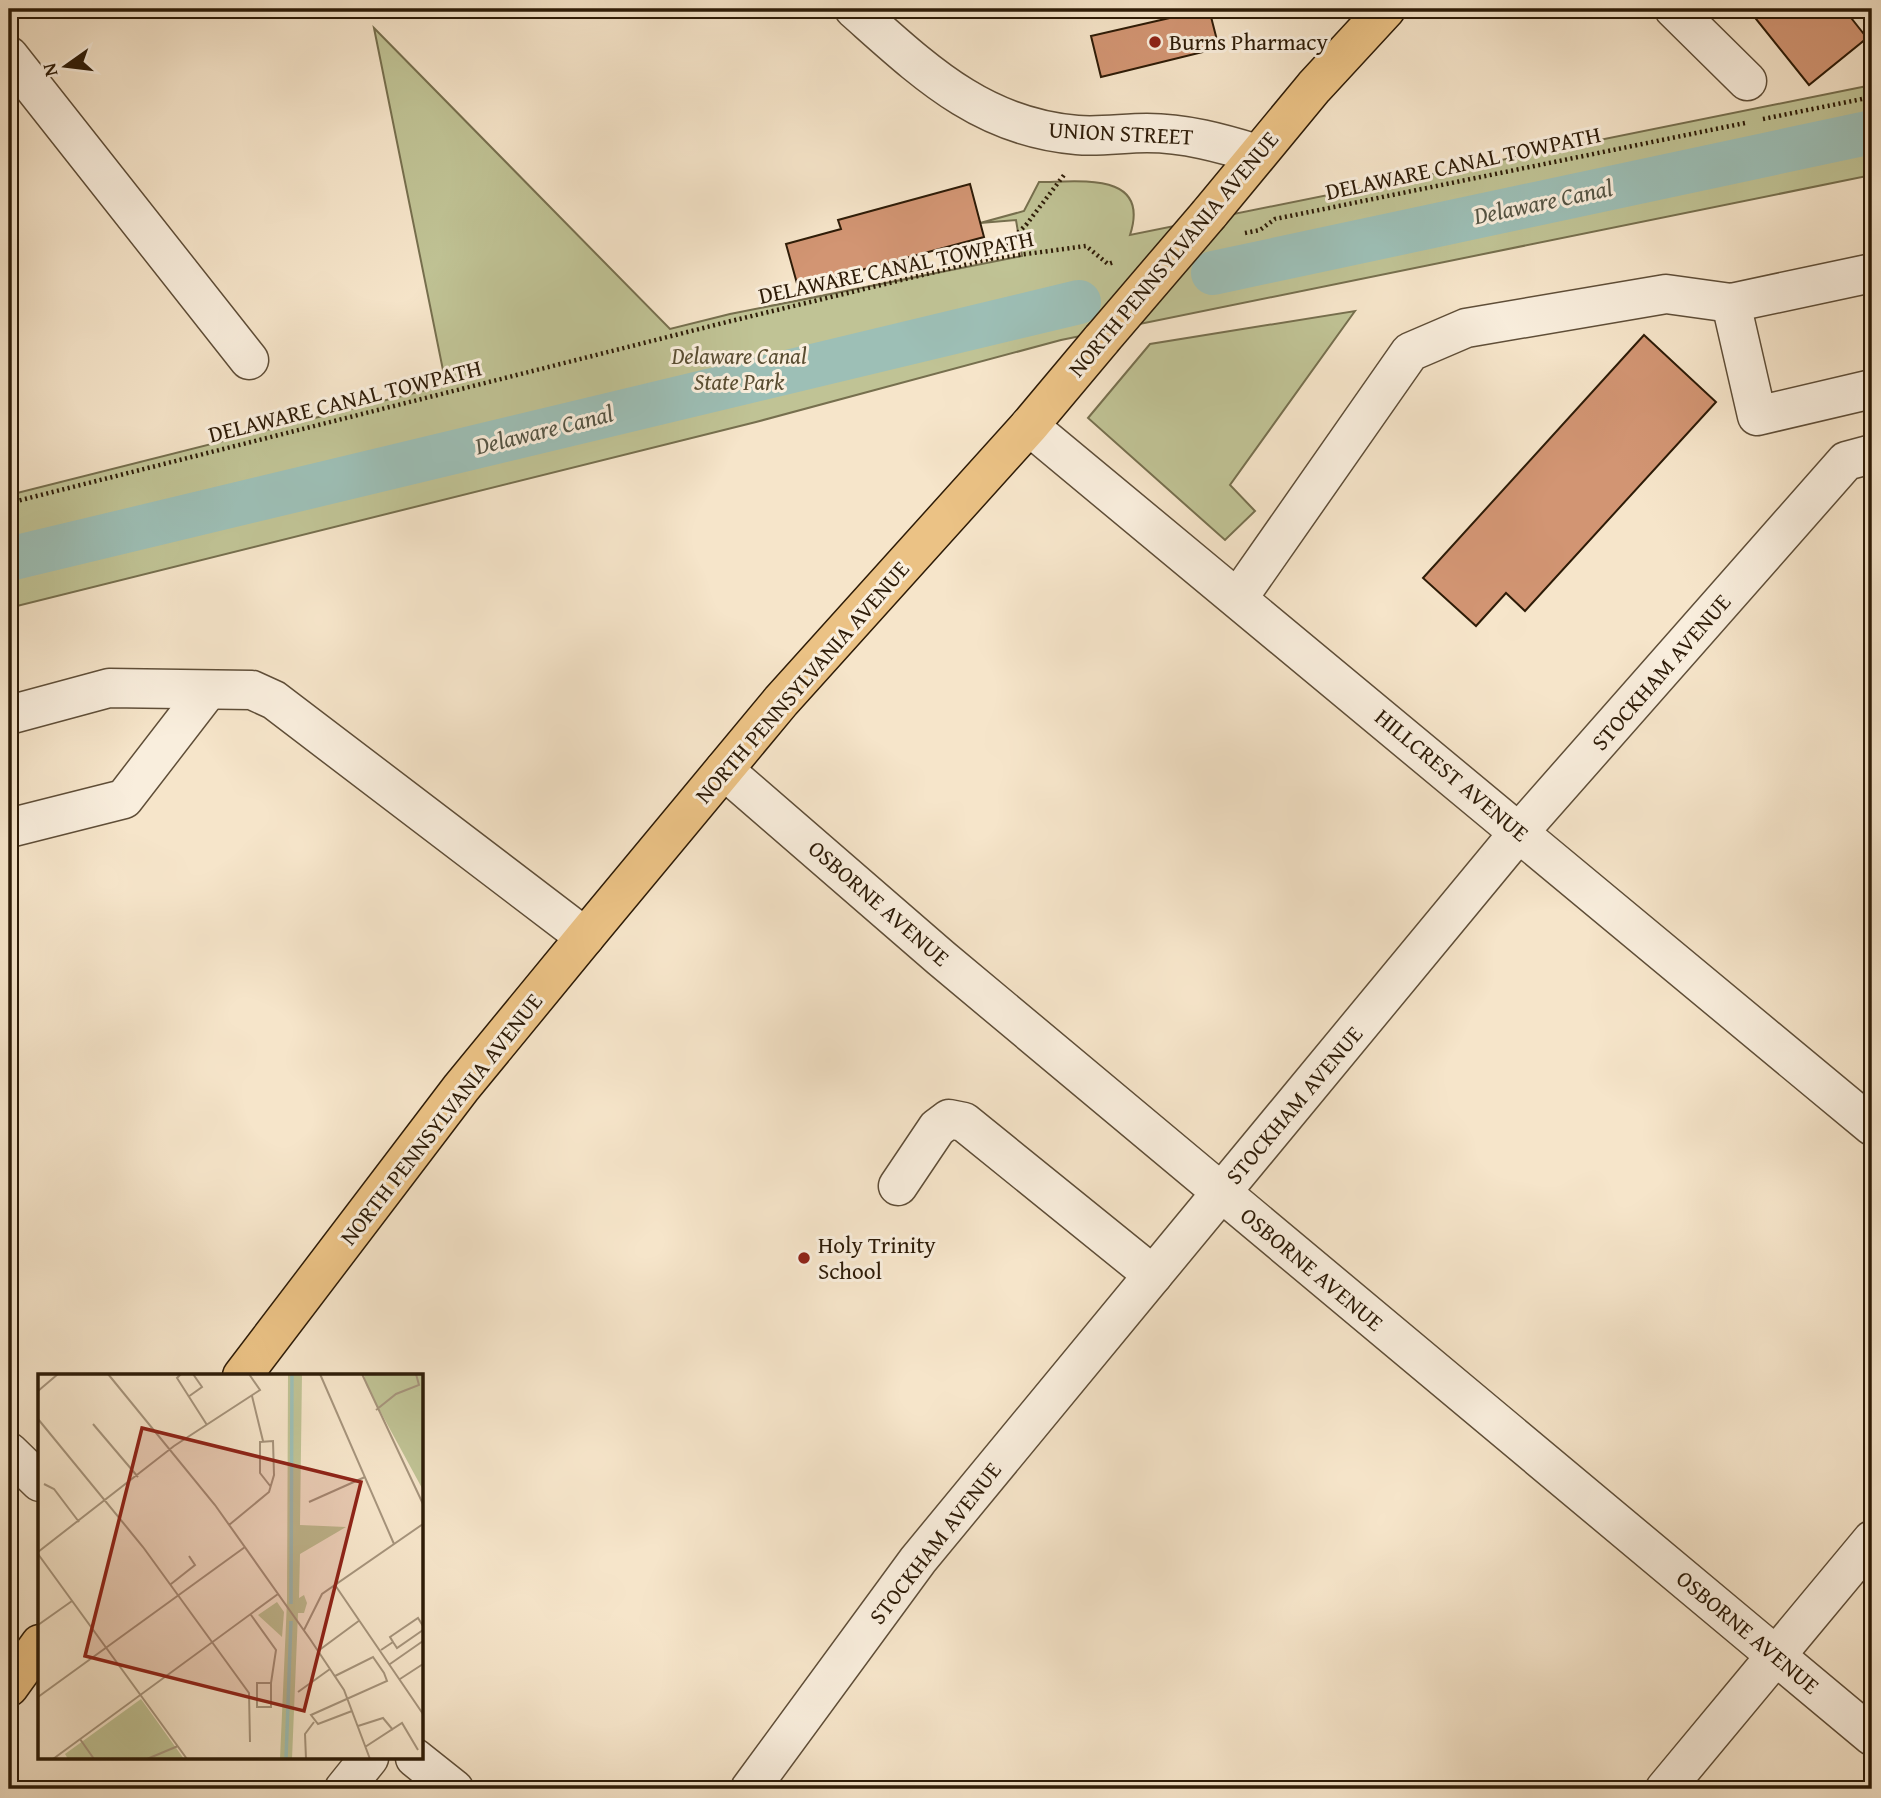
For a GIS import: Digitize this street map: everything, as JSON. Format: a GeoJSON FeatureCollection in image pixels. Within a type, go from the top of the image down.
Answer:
{"type":"FeatureCollection","features":[{"type":"Feature","properties":{"kind":"main road","name":"NORTH PENNSYLVANIA AVENUE"},"geometry":{"type":"LineString","coordinates":[[244,1374],[461,1088],[781,701],[1029,426],[1101,339],[1222,225],[1257,154],[1386,9]]}},
{"type":"Feature","properties":{"kind":"main road"},"geometry":{"type":"LineString","coordinates":[[9,1687],[38,1647]]}},
{"type":"Feature","properties":{"kind":"street","name":"UNION STREET"},"geometry":{"type":"LineString","coordinates":[[853,9],[936,81],[979,109],[1027,127],[1078,135],[1149,132],[1203,138],[1257,154]]}},
{"type":"Feature","properties":{"kind":"street"},"geometry":{"type":"LineString","coordinates":[[1674,9],[1747,81]]}},
{"type":"Feature","properties":{"kind":"street"},"geometry":{"type":"LineString","coordinates":[[9,56],[249,360]]}},
{"type":"Feature","properties":{"kind":"street"},"geometry":{"type":"LineString","coordinates":[[1238,598],[1410,352],[1466,328],[1666,294],[1731,303],[1872,273]]}},
{"type":"Feature","properties":{"kind":"street"},"geometry":{"type":"LineString","coordinates":[[1731,303],[1757,416],[1872,389]]}},
{"type":"Feature","properties":{"kind":"street","name":"HILLCREST AVENUE"},"geometry":{"type":"LineString","coordinates":[[1029,426],[1872,1126]]}},
{"type":"Feature","properties":{"kind":"street","name":"STOCKHAM AVENUE"},"geometry":{"type":"LineString","coordinates":[[750,1789],[918,1560],[1520,831],[1846,461],[1872,454]]}},
{"type":"Feature","properties":{"kind":"street"},"geometry":{"type":"LineString","coordinates":[[9,715],[109,688],[252,690],[274,700],[585,937]]}},
{"type":"Feature","properties":{"kind":"street"},"geometry":{"type":"LineString","coordinates":[[9,828],[124,799],[208,690]]}},
{"type":"Feature","properties":{"kind":"street","name":"OSBORNE AVENUE"},"geometry":{"type":"LineString","coordinates":[[724,770],[1221,1193],[1872,1736]]}},
{"type":"Feature","properties":{"kind":"street"},"geometry":{"type":"LineString","coordinates":[[898,1186],[937,1128],[949,1119],[964,1122],[1153,1275]]}},
{"type":"Feature","properties":{"kind":"street"},"geometry":{"type":"LineString","coordinates":[[9,1452],[38,1480]]}},
{"type":"Feature","properties":{"kind":"street"},"geometry":{"type":"LineString","coordinates":[[1665,1789],[1872,1540]]}},
{"type":"Feature","properties":{"kind":"street"},"geometry":{"type":"LineString","coordinates":[[344,1789],[368,1759]]}},
{"type":"Feature","properties":{"kind":"street"},"geometry":{"type":"LineString","coordinates":[[416,1759],[454,1789]]}},
{"type":"Feature","properties":{"kind":"path","name":"DELAWARE CANAL TOWPATH"},"geometry":{"type":"LineString","coordinates":[[1222,225],[1260,230],[1275,219],[1872,97]]}},
{"type":"Feature","properties":{"kind":"path"},"geometry":{"type":"LineString","coordinates":[[989,259],[1026,225],[1064,175]]}},
{"type":"Feature","properties":{"kind":"path","name":"DELAWARE CANAL TOWPATH"},"geometry":{"type":"LineString","coordinates":[[9,503],[714,325],[989,259],[1086,246],[1108,264],[1121,261]]}},
{"type":"Feature","properties":{"kind":"green space","name":"Delaware Canal State Park"},"geometry":{"type":"Polygon","coordinates":[[[374,28],[670,329],[730,314],[1022,256],[1016,220],[980,223],[1024,211],[1039,182],[1091,182],[1107,184],[1121,190],[1130,200],[1134,214],[1130,235],[1872,85],[1872,175],[1061,340],[756,422],[9,608],[9,495],[446,385],[374,28]]]}},
{"type":"Feature","properties":{"kind":"green space"},"geometry":{"type":"Polygon","coordinates":[[[1355,311],[1230,485],[1255,511],[1225,540],[1088,418],[1150,344],[1355,311]]]}},
{"type":"Feature","properties":{"kind":"building","name":"Burns Pharmacy"},"geometry":{"type":"Polygon","coordinates":[[[1209,9],[1219,48],[1101,77],[1091,36],[1209,9]]]}},
{"type":"Feature","properties":{"kind":"building"},"geometry":{"type":"Polygon","coordinates":[[[1748,9],[1844,9],[1867,38],[1809,85],[1748,9]]]}},
{"type":"Feature","properties":{"kind":"building"},"geometry":{"type":"Polygon","coordinates":[[[970,184],[984,237],[798,287],[786,244],[841,229],[838,220],[970,184]]]}},
{"type":"Feature","properties":{"kind":"building"},"geometry":{"type":"Polygon","coordinates":[[[1644,335],[1716,402],[1525,611],[1506,593],[1476,626],[1423,578],[1644,335]]]}},
{"type":"Feature","properties":{"kind":"waterway","name":"Delaware Canal"},"geometry":{"type":"LineString","coordinates":[[1213,273],[1872,132]]}},
{"type":"Feature","properties":{"kind":"waterway","name":"Delaware Canal"},"geometry":{"type":"LineString","coordinates":[[9,559],[1079,302]]}},
{"type":"Feature","properties":{"kind":"place","name":"Burns Pharmacy"},"geometry":{"type":"Point","coordinates":[1155,42]}},
{"type":"Feature","properties":{"kind":"place","name":"Holy Trinity School"},"geometry":{"type":"Point","coordinates":[804,1258]}}]}
